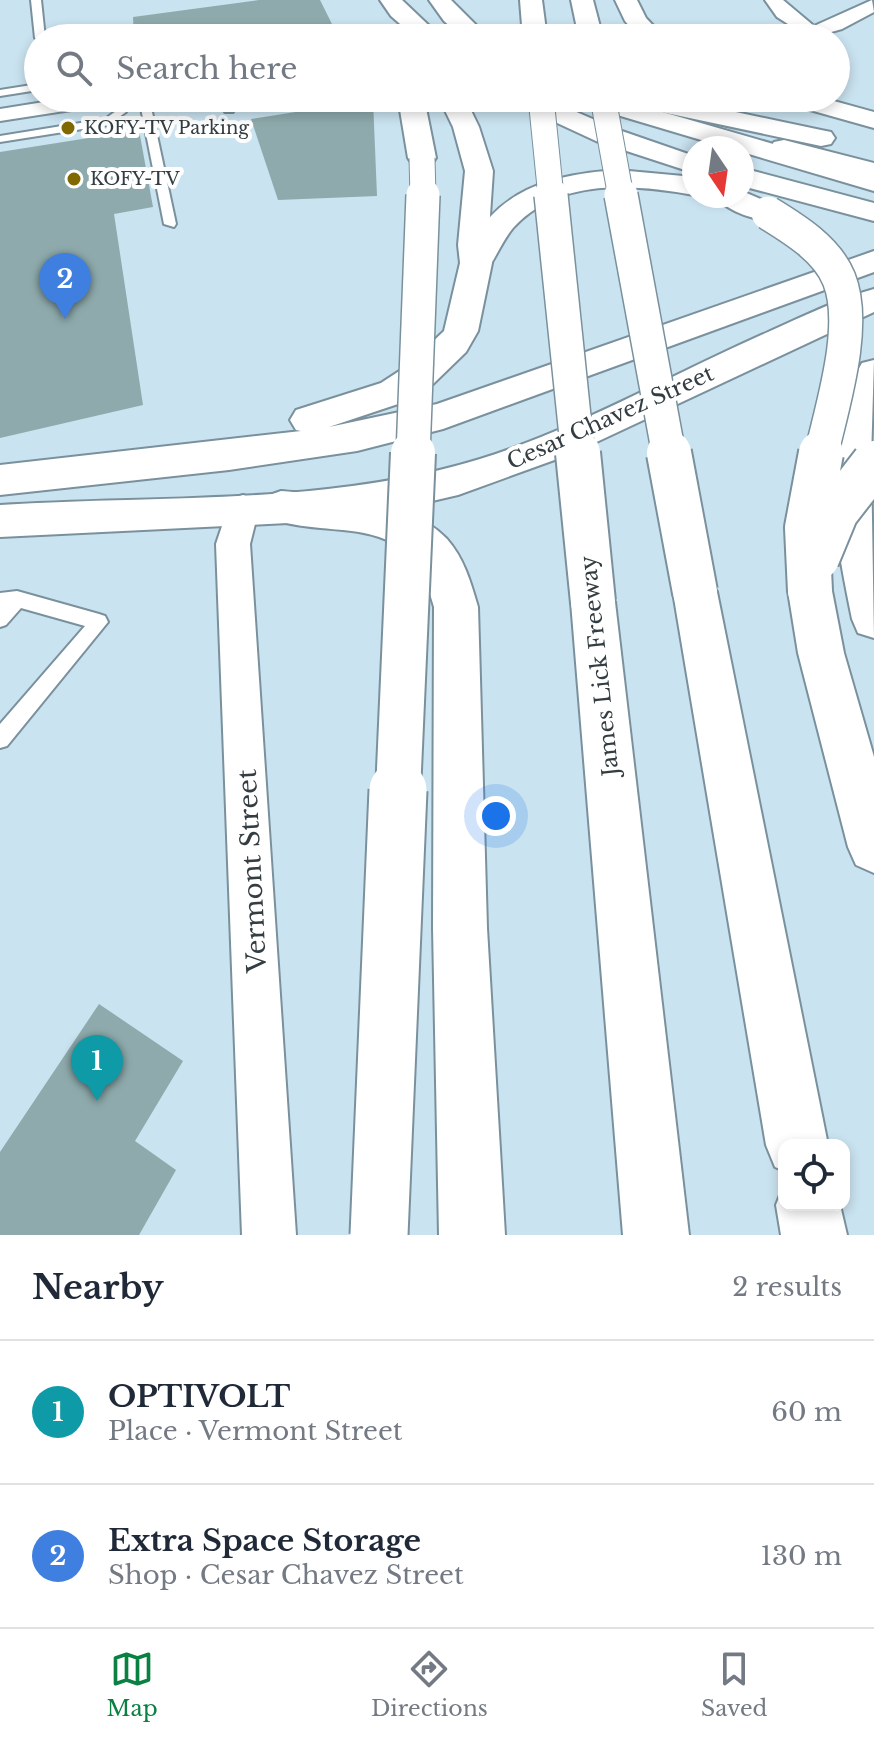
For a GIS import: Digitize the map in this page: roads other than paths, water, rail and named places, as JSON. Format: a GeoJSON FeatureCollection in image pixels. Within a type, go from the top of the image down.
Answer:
{"type":"FeatureCollection","features":[{"type":"Feature","properties":{"kind":"main road"},"geometry":{"type":"LineString","coordinates":[[440,0],[461,24]]}},
{"type":"Feature","properties":{"kind":"main road"},"geometry":{"type":"LineString","coordinates":[[531,0],[533,24]]}},
{"type":"Feature","properties":{"kind":"main road"},"geometry":{"type":"LineString","coordinates":[[582,0],[588,24]]}},
{"type":"Feature","properties":{"kind":"main road"},"geometry":{"type":"LineString","coordinates":[[626,0],[639,24]]}},
{"type":"Feature","properties":{"kind":"main road"},"geometry":{"type":"LineString","coordinates":[[389,16],[414,24]]}},
{"type":"Feature","properties":{"kind":"main road"},"geometry":{"type":"LineString","coordinates":[[850,104],[874,108]]}},
{"type":"Feature","properties":{"kind":"main road"},"geometry":{"type":"LineString","coordinates":[[379,1235],[422,228],[422,158],[414,112]]}},
{"type":"Feature","properties":{"kind":"main road"},"geometry":{"type":"LineString","coordinates":[[459,112],[479,171],[473,245],[476,263]]}},
{"type":"Feature","properties":{"kind":"main road","name":"James Lick Freeway"},"geometry":{"type":"LineString","coordinates":[[542,112],[656,1235]]}},
{"type":"Feature","properties":{"kind":"main road"},"geometry":{"type":"LineString","coordinates":[[556,112],[621,140],[682,161]]}},
{"type":"Feature","properties":{"kind":"main road"},"geometry":{"type":"LineString","coordinates":[[606,112],[796,1139]]}},
{"type":"Feature","properties":{"kind":"main road"},"geometry":{"type":"LineString","coordinates":[[640,112],[727,136]]}},
{"type":"Feature","properties":{"kind":"main road"},"geometry":{"type":"LineString","coordinates":[[700,112],[874,148]]}},
{"type":"Feature","properties":{"kind":"main road"},"geometry":{"type":"LineString","coordinates":[[845,112],[874,120]]}},
{"type":"Feature","properties":{"kind":"main road"},"geometry":{"type":"LineString","coordinates":[[754,143],[874,172]]}},
{"type":"Feature","properties":{"kind":"main road"},"geometry":{"type":"LineString","coordinates":[[754,144],[874,182]]}},
{"type":"Feature","properties":{"kind":"main road"},"geometry":{"type":"LineString","coordinates":[[54,473],[280,427],[348,409],[394,392],[420,375],[454,344],[461,331],[476,263],[510,214],[555,188],[615,179],[682,185]]}},
{"type":"Feature","properties":{"kind":"main road"},"geometry":{"type":"LineString","coordinates":[[754,180],[874,212]]}},
{"type":"Feature","properties":{"kind":"main road"},"geometry":{"type":"LineString","coordinates":[[754,207],[807,239],[826,259],[840,281],[846,304],[846,330],[810,502],[807,528],[810,591],[821,653],[874,847]]}},
{"type":"Feature","properties":{"kind":"main road"},"geometry":{"type":"LineString","coordinates":[[0,480],[229,456],[357,437],[443,416],[874,261]]}},
{"type":"Feature","properties":{"kind":"main road","name":"Cesar Chavez Street"},"geometry":{"type":"LineString","coordinates":[[0,521],[262,508],[404,492],[458,480],[523,459],[874,300]]}},
{"type":"Feature","properties":{"kind":"main road"},"geometry":{"type":"LineString","coordinates":[[810,591],[816,559],[836,512],[864,469],[855,429],[865,386],[874,372]]}},
{"type":"Feature","properties":{"kind":"main road"},"geometry":{"type":"LineString","coordinates":[[472,1235],[460,928],[456,607],[453,586],[438,555],[404,529],[363,516],[262,508],[256,491],[282,474],[413,447],[455,430],[479,401]]}},
{"type":"Feature","properties":{"kind":"main road"},"geometry":{"type":"LineString","coordinates":[[874,430],[864,469],[861,555],[874,619]]}},
{"type":"Feature","properties":{"kind":"main road"},"geometry":{"type":"LineString","coordinates":[[809,1211],[814,1235]]}},
{"type":"Feature","properties":{"kind":"street"},"geometry":{"type":"LineString","coordinates":[[774,0],[784,13],[799,24]]}},
{"type":"Feature","properties":{"kind":"street"},"geometry":{"type":"LineString","coordinates":[[795,0],[804,11],[803,24]]}},
{"type":"Feature","properties":{"kind":"street"},"geometry":{"type":"LineString","coordinates":[[838,24],[842,19],[874,5]]}},
{"type":"Feature","properties":{"kind":"street"},"geometry":{"type":"LineString","coordinates":[[850,25],[874,18]]}},
{"type":"Feature","properties":{"kind":"street"},"geometry":{"type":"LineString","coordinates":[[0,115],[24,110]]}},
{"type":"Feature","properties":{"kind":"street","name":"Vermont Street"},"geometry":{"type":"LineString","coordinates":[[262,508],[233,544],[269,1235]]}},
{"type":"Feature","properties":{"kind":"lane"},"geometry":{"type":"LineString","coordinates":[[36,0],[39,24]]}},
{"type":"Feature","properties":{"kind":"lane"},"geometry":{"type":"LineString","coordinates":[[0,93],[24,89]]}},
{"type":"Feature","properties":{"kind":"lane"},"geometry":{"type":"LineString","coordinates":[[0,139],[108,122],[121,112]]}},
{"type":"Feature","properties":{"kind":"lane"},"geometry":{"type":"LineString","coordinates":[[147,112],[170,224]]}},
{"type":"Feature","properties":{"kind":"lane"},"geometry":{"type":"LineString","coordinates":[[0,619],[8,600],[99,622],[0,739]]}},
{"type":"Feature","properties":{"kind":"place","name":"KOFY-TV Parking"},"geometry":{"type":"Point","coordinates":[68,128]}},
{"type":"Feature","properties":{"kind":"place","name":"KOFY-TV"},"geometry":{"type":"Point","coordinates":[74,179]}},
{"type":"Feature","properties":{"kind":"place","name":"Extra Space Storage"},"geometry":{"type":"Point","coordinates":[65,319]}},
{"type":"Feature","properties":{"kind":"place","name":"OPTIVOLT"},"geometry":{"type":"Point","coordinates":[97,1101]}}]}
